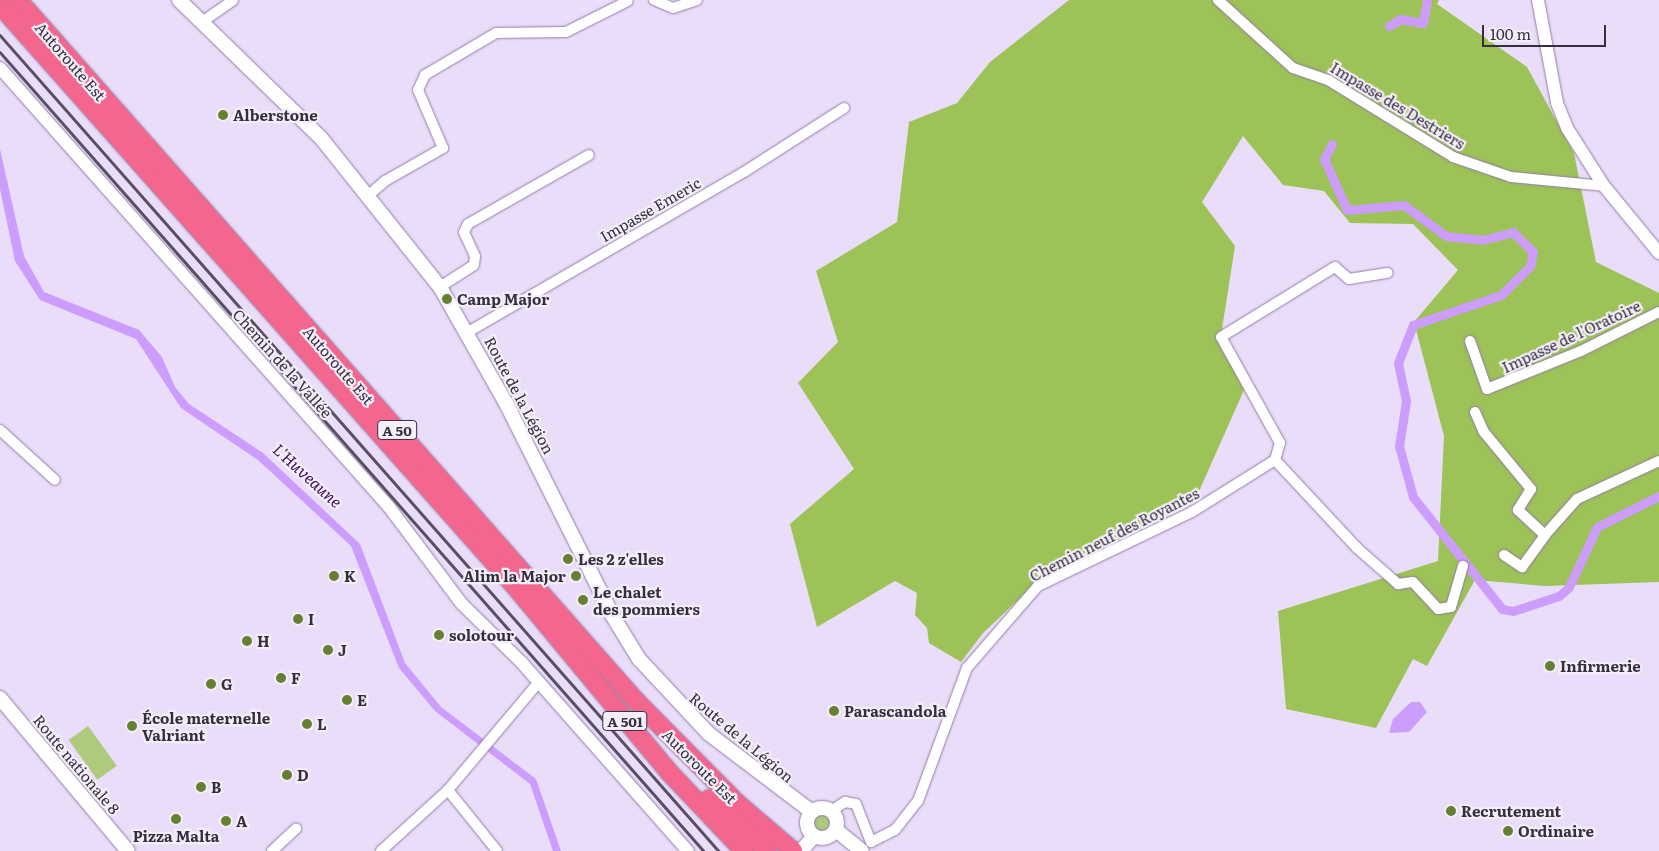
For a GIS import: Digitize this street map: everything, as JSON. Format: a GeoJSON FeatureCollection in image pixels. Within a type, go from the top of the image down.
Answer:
{"type":"FeatureCollection","features":[{"type":"Feature","properties":{"kind":"highway","name":"Autoroute Est"},"geometry":{"type":"LineString","coordinates":[[18,0],[630,694],[695,763],[794,850]]}},
{"type":"Feature","properties":{"kind":"highway","name":"Autoroute Est"},"geometry":{"type":"LineString","coordinates":[[0,5],[513,584],[598,691],[744,851]]}},
{"type":"Feature","properties":{"kind":"highway","name":"A 50"},"geometry":{"type":"LineString","coordinates":[[513,584],[655,744],[767,851]]}},
{"type":"Feature","properties":{"kind":"main road","name":"Route de la Légion"},"geometry":{"type":"LineString","coordinates":[[179,0],[321,138],[370,194],[440,287],[468,332],[612,615],[639,659],[709,734],[812,812]]}},
{"type":"Feature","properties":{"kind":"main road","name":"Route nationale 8"},"geometry":{"type":"LineString","coordinates":[[0,698],[128,851]]}},
{"type":"Feature","properties":{"kind":"main road"},"geometry":{"type":"LineString","coordinates":[[814,836],[807,826],[812,812],[831,811],[836,830],[862,851]]}},
{"type":"Feature","properties":{"kind":"main road"},"geometry":{"type":"LineString","coordinates":[[794,850],[814,836],[827,838],[836,830]]}},
{"type":"Feature","properties":{"kind":"street"},"geometry":{"type":"LineString","coordinates":[[202,22],[233,0]]}},
{"type":"Feature","properties":{"kind":"street"},"geometry":{"type":"LineString","coordinates":[[370,194],[385,180],[443,148],[418,90],[426,75],[496,33],[566,32],[628,0]]}},
{"type":"Feature","properties":{"kind":"street"},"geometry":{"type":"LineString","coordinates":[[654,0],[673,8],[696,0]]}},
{"type":"Feature","properties":{"kind":"street","name":"Impasse des Destriers"},"geometry":{"type":"LineString","coordinates":[[1218,0],[1293,68],[1328,80],[1453,157],[1511,177],[1604,186]]}},
{"type":"Feature","properties":{"kind":"street"},"geometry":{"type":"LineString","coordinates":[[1538,0],[1557,103],[1573,139],[1604,186],[1659,253]]}},
{"type":"Feature","properties":{"kind":"street","name":"Chemin de la Vallée"},"geometry":{"type":"LineString","coordinates":[[0,68],[389,507],[461,603],[539,682],[688,851]]}},
{"type":"Feature","properties":{"kind":"street","name":"Impasse Emeric"},"geometry":{"type":"LineString","coordinates":[[468,332],[744,172],[844,108]]}},
{"type":"Feature","properties":{"kind":"street"},"geometry":{"type":"LineString","coordinates":[[440,287],[474,265],[475,256],[464,232],[468,224],[589,155]]}},
{"type":"Feature","properties":{"kind":"street"},"geometry":{"type":"LineString","coordinates":[[1388,273],[1349,279],[1335,267],[1221,337],[1280,443],[1275,460],[1357,548],[1398,584],[1413,582],[1438,609],[1452,607],[1463,566]]}},
{"type":"Feature","properties":{"kind":"street","name":"Impasse de l'Oratoire"},"geometry":{"type":"LineString","coordinates":[[1470,341],[1487,389],[1581,351],[1659,312]]}},
{"type":"Feature","properties":{"kind":"street"},"geometry":{"type":"LineString","coordinates":[[1475,412],[1484,432],[1531,489],[1518,510],[1545,535]]}},
{"type":"Feature","properties":{"kind":"street"},"geometry":{"type":"LineString","coordinates":[[0,430],[55,480]]}},
{"type":"Feature","properties":{"kind":"street","name":"Chemin neuf des Royantes"},"geometry":{"type":"LineString","coordinates":[[831,811],[846,802],[856,804],[871,842],[895,830],[918,801],[967,668],[1038,586],[1192,512],[1275,460]]}},
{"type":"Feature","properties":{"kind":"street"},"geometry":{"type":"LineString","coordinates":[[1504,555],[1522,567],[1545,535],[1577,500],[1659,461]]}},
{"type":"Feature","properties":{"kind":"street"},"geometry":{"type":"LineString","coordinates":[[381,851],[448,790],[539,682]]}},
{"type":"Feature","properties":{"kind":"street"},"geometry":{"type":"LineString","coordinates":[[448,790],[496,851]]}},
{"type":"Feature","properties":{"kind":"street"},"geometry":{"type":"LineString","coordinates":[[272,851],[296,829]]}},
{"type":"Feature","properties":{"kind":"green space"},"geometry":{"type":"Polygon","coordinates":[[[1069,0],[1439,0],[1437,4],[1527,67],[1574,153],[1596,262],[1659,293],[1659,582],[1545,586],[1475,580],[1427,666],[1413,659],[1376,728],[1286,709],[1278,611],[1438,561],[1444,436],[1414,322],[1458,270],[1413,224],[1350,223],[1324,191],[1283,185],[1243,136],[1202,202],[1235,246],[1220,342],[1244,390],[1196,498],[1035,584],[983,633],[961,662],[929,643],[927,628],[915,615],[917,593],[895,581],[817,627],[790,524],[854,469],[798,383],[838,342],[816,271],[897,222],[909,122],[957,103],[990,62],[1069,0]]]}},
{"type":"Feature","properties":{"kind":"green space"},"geometry":{"type":"Polygon","coordinates":[[[88,726],[117,766],[97,780],[69,740],[88,726]]]}},
{"type":"Feature","properties":{"kind":"green space"},"geometry":{"type":"Polygon","coordinates":[[[823,814],[830,817],[833,824],[830,831],[823,834],[816,831],[813,824],[816,817],[823,814]]]}},
{"type":"Feature","properties":{"kind":"shaded area"},"geometry":{"type":"Polygon","coordinates":[[[0,149],[24,256],[44,292],[139,330],[162,357],[175,387],[189,404],[263,453],[360,544],[405,663],[441,707],[536,779],[561,851],[553,851],[530,784],[435,711],[399,668],[351,546],[258,460],[181,408],[136,339],[40,300],[15,261],[0,189],[0,149]]]}},
{"type":"Feature","properties":{"kind":"shaded area"},"geometry":{"type":"Polygon","coordinates":[[[1411,702],[1420,702],[1427,712],[1409,732],[1389,733],[1393,719],[1411,702]]]}},
{"type":"Feature","properties":{"kind":"waterway"},"geometry":{"type":"LineString","coordinates":[[1389,26],[1400,19],[1423,23],[1427,0]]}},
{"type":"Feature","properties":{"kind":"waterway"},"geometry":{"type":"LineString","coordinates":[[1332,144],[1324,159],[1347,210],[1404,205],[1446,236],[1482,240],[1513,232],[1533,252],[1530,266],[1501,295],[1413,325],[1398,363],[1406,401],[1399,446],[1413,497],[1502,609],[1513,611],[1559,596],[1569,587],[1597,527],[1659,496]]}},
{"type":"Feature","properties":{"kind":"railway"},"geometry":{"type":"LineString","coordinates":[[0,35],[719,851]]}},
{"type":"Feature","properties":{"kind":"railway"},"geometry":{"type":"LineString","coordinates":[[0,52],[704,851]]}},
{"type":"Feature","properties":{"kind":"place","name":"Alberstone"},"geometry":{"type":"Point","coordinates":[223,115]}},
{"type":"Feature","properties":{"kind":"place","name":"Camp Major"},"geometry":{"type":"Point","coordinates":[447,299]}},
{"type":"Feature","properties":{"kind":"place","name":"Les 2 z'elles"},"geometry":{"type":"Point","coordinates":[568,559]}},
{"type":"Feature","properties":{"kind":"place","name":"K"},"geometry":{"type":"Point","coordinates":[334,576]}},
{"type":"Feature","properties":{"kind":"place","name":"Alim la Major"},"geometry":{"type":"Point","coordinates":[576,576]}},
{"type":"Feature","properties":{"kind":"place","name":"Le chalet des pommiers"},"geometry":{"type":"Point","coordinates":[583,600]}},
{"type":"Feature","properties":{"kind":"place","name":"I"},"geometry":{"type":"Point","coordinates":[298,619]}},
{"type":"Feature","properties":{"kind":"place","name":"solotour"},"geometry":{"type":"Point","coordinates":[439,635]}},
{"type":"Feature","properties":{"kind":"place","name":"H"},"geometry":{"type":"Point","coordinates":[247,641]}},
{"type":"Feature","properties":{"kind":"place","name":"J"},"geometry":{"type":"Point","coordinates":[328,650]}},
{"type":"Feature","properties":{"kind":"place","name":"Infirmerie"},"geometry":{"type":"Point","coordinates":[1550,666]}},
{"type":"Feature","properties":{"kind":"place","name":"F"},"geometry":{"type":"Point","coordinates":[281,678]}},
{"type":"Feature","properties":{"kind":"place","name":"G"},"geometry":{"type":"Point","coordinates":[211,684]}},
{"type":"Feature","properties":{"kind":"place","name":"E"},"geometry":{"type":"Point","coordinates":[347,700]}},
{"type":"Feature","properties":{"kind":"place","name":"Parascandola"},"geometry":{"type":"Point","coordinates":[834,711]}},
{"type":"Feature","properties":{"kind":"place","name":"L"},"geometry":{"type":"Point","coordinates":[307,724]}},
{"type":"Feature","properties":{"kind":"place","name":"École maternelle Valriant"},"geometry":{"type":"Point","coordinates":[132,726]}},
{"type":"Feature","properties":{"kind":"place","name":"D"},"geometry":{"type":"Point","coordinates":[287,775]}},
{"type":"Feature","properties":{"kind":"place","name":"B"},"geometry":{"type":"Point","coordinates":[201,787]}},
{"type":"Feature","properties":{"kind":"place","name":"Recrutement"},"geometry":{"type":"Point","coordinates":[1451,811]}},
{"type":"Feature","properties":{"kind":"place","name":"Pizza Malta"},"geometry":{"type":"Point","coordinates":[176,819]}},
{"type":"Feature","properties":{"kind":"place","name":"A"},"geometry":{"type":"Point","coordinates":[226,821]}},
{"type":"Feature","properties":{"kind":"place","name":"Ordinaire"},"geometry":{"type":"Point","coordinates":[1508,831]}},
{"type":"Feature","properties":{"kind":"water label","name":"L'Huveaune"},"geometry":{"type":"Point","coordinates":[308,475]}}]}
